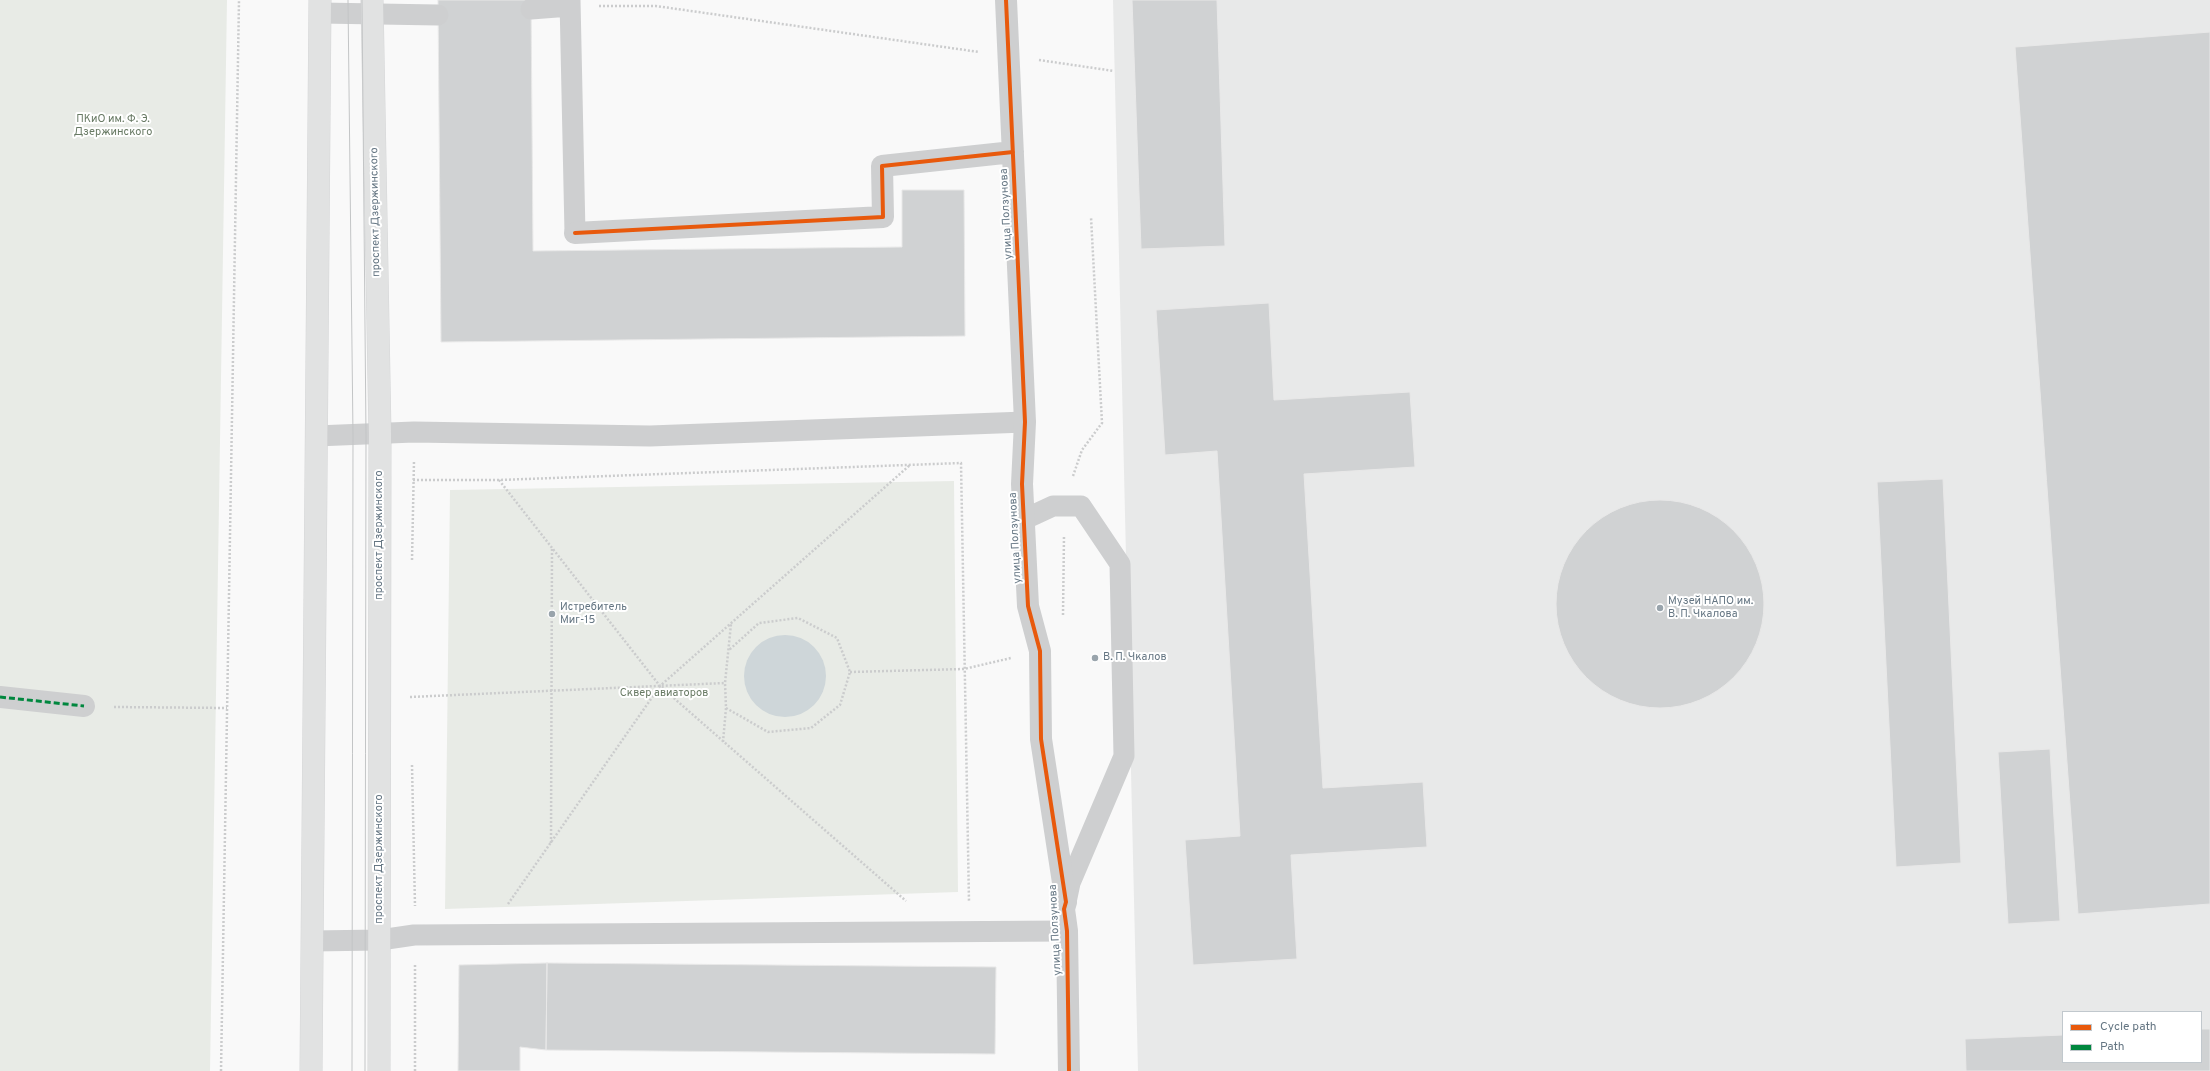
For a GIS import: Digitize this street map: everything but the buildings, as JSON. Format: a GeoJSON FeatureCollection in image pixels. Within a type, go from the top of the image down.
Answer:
{"type":"FeatureCollection","features":[{"type":"Feature","properties":{"kind":"main road","name":"проспект Дзержинского"},"geometry":{"type":"LineString","coordinates":[[372,6],[380,434],[379,1071]]}},
{"type":"Feature","properties":{"kind":"main road"},"geometry":{"type":"LineString","coordinates":[[312,1071],[320,7]]}},
{"type":"Feature","properties":{"kind":"street","name":"улица Ползунова"},"geometry":{"type":"LineString","coordinates":[[1006,0],[1025,422],[1022,484],[1025,519],[1028,606],[1040,650],[1041,739],[1066,902],[1064,909],[1067,931],[1069,1071]]}},
{"type":"Feature","properties":{"kind":"street"},"geometry":{"type":"LineString","coordinates":[[575,234],[884,217],[882,166],[1013,152]]}},
{"type":"Feature","properties":{"kind":"street"},"geometry":{"type":"LineString","coordinates":[[0,697],[84,706]]}},
{"type":"Feature","properties":{"kind":"lane"},"geometry":{"type":"LineString","coordinates":[[531,9],[570,3],[575,234]]}},
{"type":"Feature","properties":{"kind":"lane"},"geometry":{"type":"LineString","coordinates":[[320,7],[362,14],[372,6],[438,15]]}},
{"type":"Feature","properties":{"kind":"lane"},"geometry":{"type":"LineString","coordinates":[[316,436],[414,432],[650,436],[1025,422]]}},
{"type":"Feature","properties":{"kind":"lane"},"geometry":{"type":"LineString","coordinates":[[1025,519],[1053,506],[1081,506],[1120,564],[1124,756],[1070,883],[1066,902]]}},
{"type":"Feature","properties":{"kind":"lane"},"geometry":{"type":"LineString","coordinates":[[312,941],[380,940],[414,935],[1067,931]]}},
{"type":"Feature","properties":{"kind":"path"},"geometry":{"type":"LineString","coordinates":[[221,1071],[238,0]]}},
{"type":"Feature","properties":{"kind":"path"},"geometry":{"type":"LineString","coordinates":[[570,3],[656,6],[1114,71]]}},
{"type":"Feature","properties":{"kind":"path"},"geometry":{"type":"LineString","coordinates":[[412,565],[414,432]]}},
{"type":"Feature","properties":{"kind":"path"},"geometry":{"type":"LineString","coordinates":[[413,480],[499,480],[961,463],[970,906]]}},
{"type":"Feature","properties":{"kind":"path"},"geometry":{"type":"LineString","coordinates":[[507,907],[660,686],[910,465]]}},
{"type":"Feature","properties":{"kind":"path"},"geometry":{"type":"LineString","coordinates":[[499,480],[660,686],[907,902]]}},
{"type":"Feature","properties":{"kind":"path"},"geometry":{"type":"LineString","coordinates":[[551,843],[552,548]]}},
{"type":"Feature","properties":{"kind":"path"},"geometry":{"type":"LineString","coordinates":[[726,708],[768,732],[811,728],[840,705],[850,672],[837,638],[798,618],[759,623],[729,650]]}},
{"type":"Feature","properties":{"kind":"path"},"geometry":{"type":"LineString","coordinates":[[723,742],[726,708],[725,683],[731,624]]}},
{"type":"Feature","properties":{"kind":"path"},"geometry":{"type":"LineString","coordinates":[[850,672],[964,669],[1040,650]]}},
{"type":"Feature","properties":{"kind":"path"},"geometry":{"type":"LineString","coordinates":[[410,697],[725,683]]}},
{"type":"Feature","properties":{"kind":"path"},"geometry":{"type":"LineString","coordinates":[[411,689],[411,705]]}},
{"type":"Feature","properties":{"kind":"path"},"geometry":{"type":"LineString","coordinates":[[84,706],[227,708]]}},
{"type":"Feature","properties":{"kind":"path"},"geometry":{"type":"LineString","coordinates":[[412,760],[416,918],[414,935]]}},
{"type":"Feature","properties":{"kind":"path"},"geometry":{"type":"LineString","coordinates":[[415,1071],[416,974]]}},
{"type":"Feature","properties":{"kind":"shaded area"},"geometry":{"type":"Polygon","coordinates":[[[1113,0],[2210,0],[2210,1071],[1138,1071],[1113,0]]]}},
{"type":"Feature","properties":{"kind":"shaded area"},"geometry":{"type":"Polygon","coordinates":[[[785,635],[801,638],[814,647],[823,660],[826,676],[823,692],[814,705],[801,714],[785,717],[769,714],[756,705],[747,692],[744,676],[747,660],[756,647],[769,638],[785,635]]]}},
{"type":"Feature","properties":{"kind":"green space","name":"ПКиО им. Ф. Э. Дзержинского"},"geometry":{"type":"Polygon","coordinates":[[[0,0],[227,0],[210,1071],[0,1071],[0,0]]]}},
{"type":"Feature","properties":{"kind":"green space","name":"Сквер авиаторов"},"geometry":{"type":"Polygon","coordinates":[[[954,481],[958,892],[445,909],[450,490],[954,481]]]}},
{"type":"Feature","properties":{"kind":"tram line"},"geometry":{"type":"LineString","coordinates":[[348,0],[353,435],[352,1071]]}},
{"type":"Feature","properties":{"kind":"tram line"},"geometry":{"type":"LineString","coordinates":[[362,0],[366,435],[365,1071]]}},
{"type":"Feature","properties":{"kind":"marked path"},"geometry":{"type":"LineString","coordinates":[[0,697],[84,706]]}},
{"type":"Feature","properties":{"kind":"cycle path"},"geometry":{"type":"LineString","coordinates":[[1006,0],[1025,422],[1022,484],[1028,606],[1040,651],[1041,739],[1066,902],[1064,909],[1067,931],[1069,1071]]}},
{"type":"Feature","properties":{"kind":"cycle path"},"geometry":{"type":"LineString","coordinates":[[575,233],[883,217],[882,166],[1013,152]]}},
{"type":"Feature","properties":{"kind":"place","name":"Музей НАПО им. В. П. Чкалова"},"geometry":{"type":"Point","coordinates":[1660,608]}},
{"type":"Feature","properties":{"kind":"place","name":"Истребитель Миг-15"},"geometry":{"type":"Point","coordinates":[552,614]}},
{"type":"Feature","properties":{"kind":"place","name":"В. П. Чкалов"},"geometry":{"type":"Point","coordinates":[1095,658]}}]}
